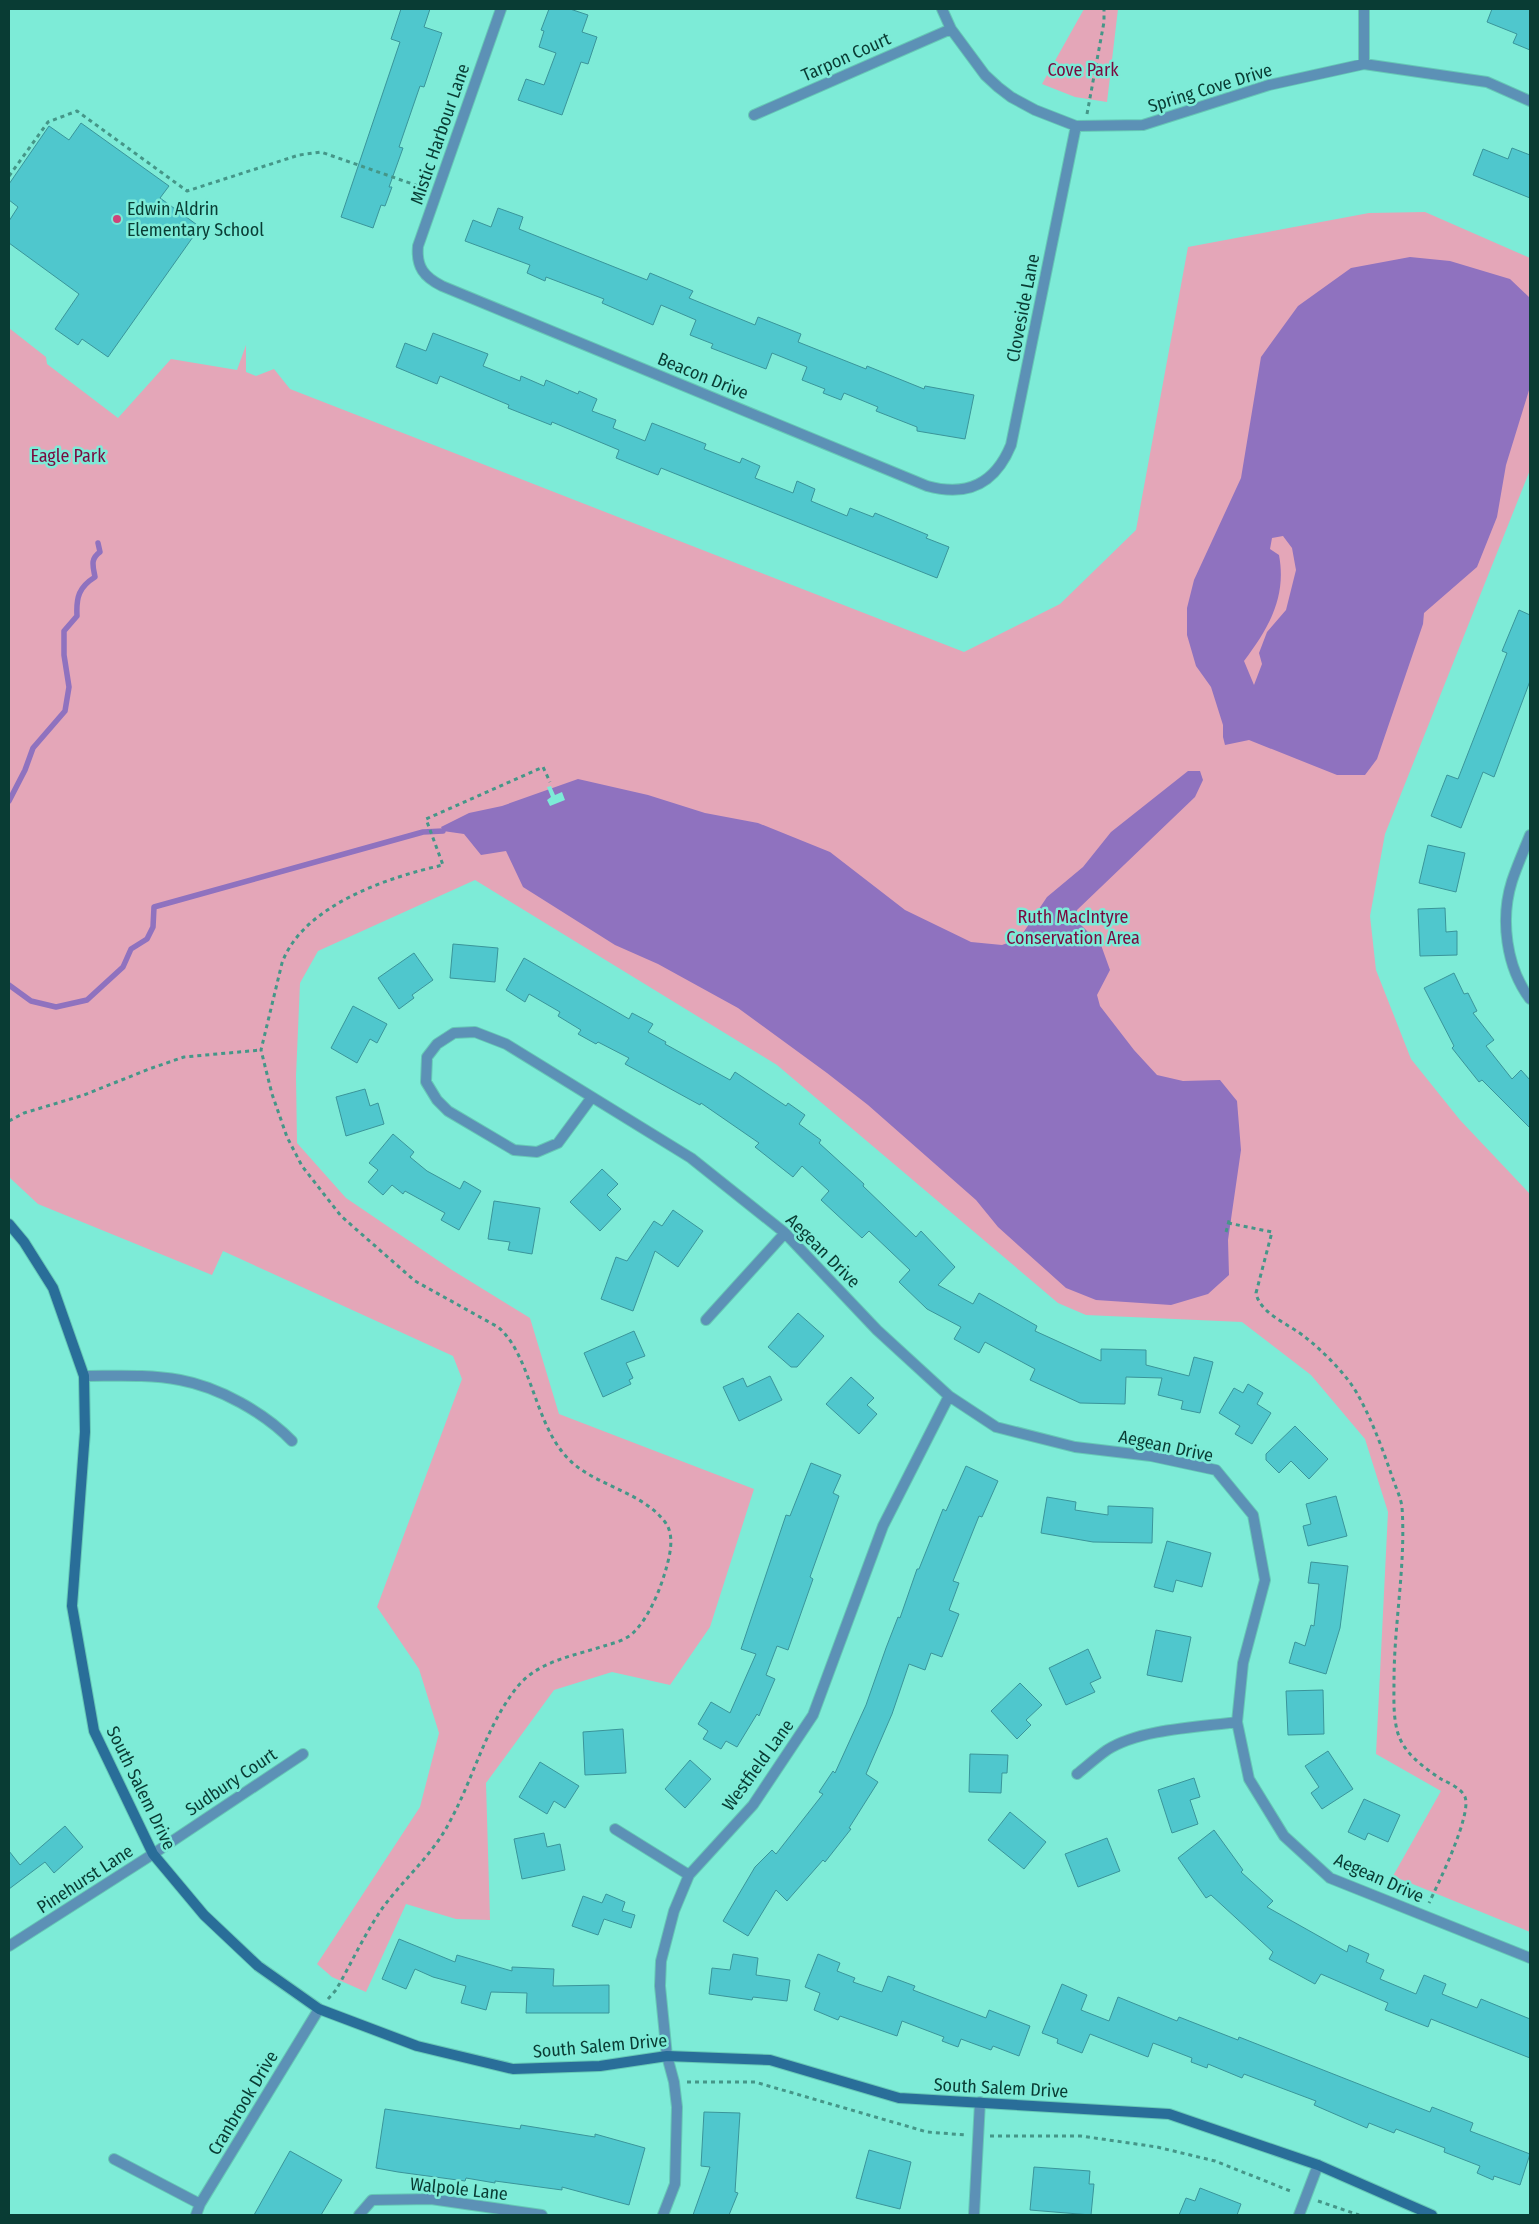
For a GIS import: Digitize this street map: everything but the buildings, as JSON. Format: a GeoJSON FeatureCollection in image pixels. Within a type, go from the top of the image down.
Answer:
{"type":"FeatureCollection","features":[{"type":"Feature","properties":{"kind":"street","name":"Mistic Harbour Lane"},"geometry":{"type":"LineString","coordinates":[[421,271],[417,257],[418,246],[501,9]]}},
{"type":"Feature","properties":{"kind":"street","name":"Spring Cove Drive"},"geometry":{"type":"LineString","coordinates":[[942,9],[951,29],[985,74],[1010,96],[1035,110],[1081,126],[1143,125],[1269,85],[1364,64],[1487,82],[1530,100]]}},
{"type":"Feature","properties":{"kind":"street"},"geometry":{"type":"LineString","coordinates":[[1364,9],[1364,64]]}},
{"type":"Feature","properties":{"kind":"street","name":"Tarpon Court"},"geometry":{"type":"LineString","coordinates":[[754,115],[951,29]]}},
{"type":"Feature","properties":{"kind":"street","name":"Cloveside Lane"},"geometry":{"type":"LineString","coordinates":[[978,485],[994,474],[1003,462],[1011,445],[1081,126]]}},
{"type":"Feature","properties":{"kind":"street","name":"Beacon Drive"},"geometry":{"type":"LineString","coordinates":[[421,271],[430,280],[451,290],[927,486],[953,491],[978,485]]}},
{"type":"Feature","properties":{"kind":"street"},"geometry":{"type":"LineString","coordinates":[[1530,835],[1512,882],[1506,909],[1508,946],[1517,975],[1530,999]]}},
{"type":"Feature","properties":{"kind":"street","name":"Aegean Drive"},"geometry":{"type":"LineString","coordinates":[[592,1097],[558,1143],[537,1152],[514,1150],[448,1111],[437,1100],[426,1082],[427,1057],[438,1044],[454,1033],[475,1032],[506,1044],[691,1158],[785,1233],[878,1330],[949,1396],[996,1427],[1075,1447],[1151,1456],[1216,1470],[1253,1515],[1265,1580],[1243,1663],[1237,1722],[1249,1779],[1284,1836],[1330,1878],[1530,1958]]}},
{"type":"Feature","properties":{"kind":"street","name":"South Salem Drive"},"geometry":{"type":"LineString","coordinates":[[9,1224],[24,1242],[53,1288],[84,1376],[85,1432],[72,1606],[94,1731],[153,1854],[204,1915],[258,1966],[319,2009],[417,2046],[513,2069],[600,2066],[667,2056],[770,2060],[899,2098],[1169,2114],[1318,2165],[1432,2215]]}},
{"type":"Feature","properties":{"kind":"street"},"geometry":{"type":"LineString","coordinates":[[706,1320],[785,1233]]}},
{"type":"Feature","properties":{"kind":"street"},"geometry":{"type":"LineString","coordinates":[[84,1376],[159,1377],[182,1380],[211,1390],[256,1411],[275,1423],[292,1441]]}},
{"type":"Feature","properties":{"kind":"street","name":"Westfield Lane"},"geometry":{"type":"LineString","coordinates":[[663,2215],[675,2184],[677,2107],[674,2082],[667,2056],[660,1986],[661,1961],[674,1910],[689,1875],[754,1805],[813,1715],[883,1526],[949,1396]]}},
{"type":"Feature","properties":{"kind":"street"},"geometry":{"type":"LineString","coordinates":[[1077,1774],[1108,1749],[1131,1740],[1166,1731],[1237,1722]]}},
{"type":"Feature","properties":{"kind":"street","name":"Sudbury Court"},"geometry":{"type":"LineString","coordinates":[[153,1854],[303,1754]]}},
{"type":"Feature","properties":{"kind":"street"},"geometry":{"type":"LineString","coordinates":[[615,1829],[689,1875]]}},
{"type":"Feature","properties":{"kind":"street","name":"Pinehurst Lane"},"geometry":{"type":"LineString","coordinates":[[9,1946],[153,1854]]}},
{"type":"Feature","properties":{"kind":"street","name":"Cranbrook Drive"},"geometry":{"type":"LineString","coordinates":[[196,2215],[200,2204],[319,2009]]}},
{"type":"Feature","properties":{"kind":"street"},"geometry":{"type":"LineString","coordinates":[[974,2215],[980,2102]]}},
{"type":"Feature","properties":{"kind":"street"},"geometry":{"type":"LineString","coordinates":[[114,2159],[200,2204]]}},
{"type":"Feature","properties":{"kind":"street"},"geometry":{"type":"LineString","coordinates":[[1299,2215],[1318,2165]]}},
{"type":"Feature","properties":{"kind":"street","name":"Walpole Lane"},"geometry":{"type":"LineString","coordinates":[[359,2215],[372,2200],[431,2199],[542,2215]]}},
{"type":"Feature","properties":{"kind":"path"},"geometry":{"type":"LineString","coordinates":[[1081,126],[1104,22],[1104,9]]}},
{"type":"Feature","properties":{"kind":"path"},"geometry":{"type":"LineString","coordinates":[[9,176],[48,122],[77,111],[187,191],[299,154],[321,152],[437,192]]}},
{"type":"Feature","properties":{"kind":"path"},"geometry":{"type":"LineString","coordinates":[[319,2009],[336,1990],[383,1908],[431,1850],[449,1824],[494,1723],[511,1695],[527,1676],[544,1664],[620,1641],[634,1633],[649,1611],[663,1581],[670,1555],[670,1536],[666,1524],[656,1514],[636,1499],[586,1473],[564,1455],[534,1398],[509,1336],[498,1327],[415,1282],[341,1216],[302,1166],[287,1138],[272,1094],[261,1050],[282,963],[287,949],[297,935],[324,912],[351,896],[416,871],[443,865],[426,819],[543,767],[550,782]]}},
{"type":"Feature","properties":{"kind":"path"},"geometry":{"type":"LineString","coordinates":[[9,1121],[24,1113],[84,1095],[184,1057],[261,1050]]}},
{"type":"Feature","properties":{"kind":"path"},"geometry":{"type":"LineString","coordinates":[[1226,1232],[1230,1216]]}},
{"type":"Feature","properties":{"kind":"path"},"geometry":{"type":"LineString","coordinates":[[1228,1223],[1272,1232],[1256,1293],[1258,1301],[1268,1311],[1305,1337],[1327,1357],[1358,1394],[1384,1452],[1402,1505],[1402,1538],[1394,1660],[1394,1710],[1397,1731],[1403,1746],[1414,1759],[1456,1788],[1465,1797],[1466,1809],[1448,1862],[1423,1915]]}},
{"type":"Feature","properties":{"kind":"path"},"geometry":{"type":"LineString","coordinates":[[674,2082],[755,2082],[927,2132],[979,2136],[1081,2136],[1157,2147],[1215,2161],[1306,2197],[1358,2215]]}},
{"type":"Feature","properties":{"kind":"green space","name":"Cove Park"},"geometry":{"type":"Polygon","coordinates":[[[1084,9],[1118,9],[1107,102],[1075,97],[1042,84],[1084,9]]]}},
{"type":"Feature","properties":{"kind":"green space","name":"Ruth MacIntyre Conservation Area"},"geometry":{"type":"Polygon","coordinates":[[[1425,212],[1530,258],[1530,470],[1385,834],[1370,916],[1376,970],[1411,1059],[1460,1120],[1530,1194],[1530,1932],[1393,1876],[1441,1791],[1376,1754],[1388,1512],[1365,1439],[1311,1375],[1242,1322],[1086,1315],[1058,1303],[777,1065],[475,880],[318,951],[300,983],[296,1076],[297,1143],[346,1198],[452,1270],[530,1318],[559,1414],[754,1489],[710,1627],[670,1685],[612,1672],[554,1690],[486,1783],[490,1920],[456,1919],[406,1904],[366,1992],[332,1977],[317,1964],[420,1807],[439,1733],[419,1669],[377,1607],[462,1379],[453,1356],[223,1251],[212,1275],[38,1204],[9,1177],[9,328],[46,357],[47,364],[118,418],[171,359],[237,370],[246,345],[246,372],[256,376],[274,369],[290,389],[964,652],[1060,604],[1136,530],[1188,247],[1369,213],[1425,212]]]}},
{"type":"Feature","properties":{"kind":"shaded area"},"geometry":{"type":"Polygon","coordinates":[[[1410,257],[1450,261],[1510,279],[1530,298],[1530,387],[1506,465],[1497,517],[1477,567],[1424,613],[1423,624],[1377,759],[1365,775],[1337,775],[1249,740],[1225,745],[1223,725],[1211,687],[1196,666],[1187,635],[1187,608],[1194,580],[1241,478],[1261,357],[1298,306],[1351,268],[1410,257]],[[1283,536],[1272,538],[1270,549],[1279,555],[1280,585],[1278,599],[1268,625],[1244,661],[1254,685],[1262,664],[1259,653],[1267,632],[1286,610],[1296,570],[1292,548],[1283,536]]]}},
{"type":"Feature","properties":{"kind":"shaded area"},"geometry":{"type":"Polygon","coordinates":[[[1188,771],[1200,771],[1203,780],[1195,797],[1077,910],[1074,918],[1101,945],[1110,970],[1097,995],[1100,1006],[1134,1050],[1157,1075],[1183,1081],[1220,1080],[1237,1101],[1241,1150],[1228,1240],[1229,1275],[1208,1294],[1171,1305],[1096,1300],[1066,1288],[998,1227],[976,1200],[868,1105],[827,1073],[738,1008],[658,964],[615,945],[523,887],[506,851],[481,855],[464,834],[443,831],[441,827],[469,813],[502,806],[578,779],[648,795],[705,813],[758,823],[830,852],[905,910],[971,942],[1002,945],[1019,939],[1047,897],[1083,867],[1111,832],[1188,771]]]}},
{"type":"Feature","properties":{"kind":"pier"},"geometry":{"type":"Polygon","coordinates":[[[551,786],[555,795],[562,792],[565,800],[550,806],[547,800],[551,797],[547,787],[551,786]]]}},
{"type":"Feature","properties":{"kind":"waterway"},"geometry":{"type":"LineString","coordinates":[[9,801],[25,770],[33,748],[65,711],[69,687],[64,655],[64,631],[77,616],[77,603],[82,589],[95,577],[93,563],[95,557],[100,552],[98,543]]}},
{"type":"Feature","properties":{"kind":"waterway"},"geometry":{"type":"LineString","coordinates":[[9,985],[31,1001],[56,1007],[87,1000],[123,967],[131,949],[147,939],[153,927],[154,907],[423,832],[443,831]]}},
{"type":"Feature","properties":{"kind":"place","name":"Edwin Aldrin Elementary School"},"geometry":{"type":"Point","coordinates":[117,219]}},
{"type":"Feature","properties":{"kind":"park label","name":"Eagle Park"},"geometry":{"type":"Point","coordinates":[68,456]}}]}
